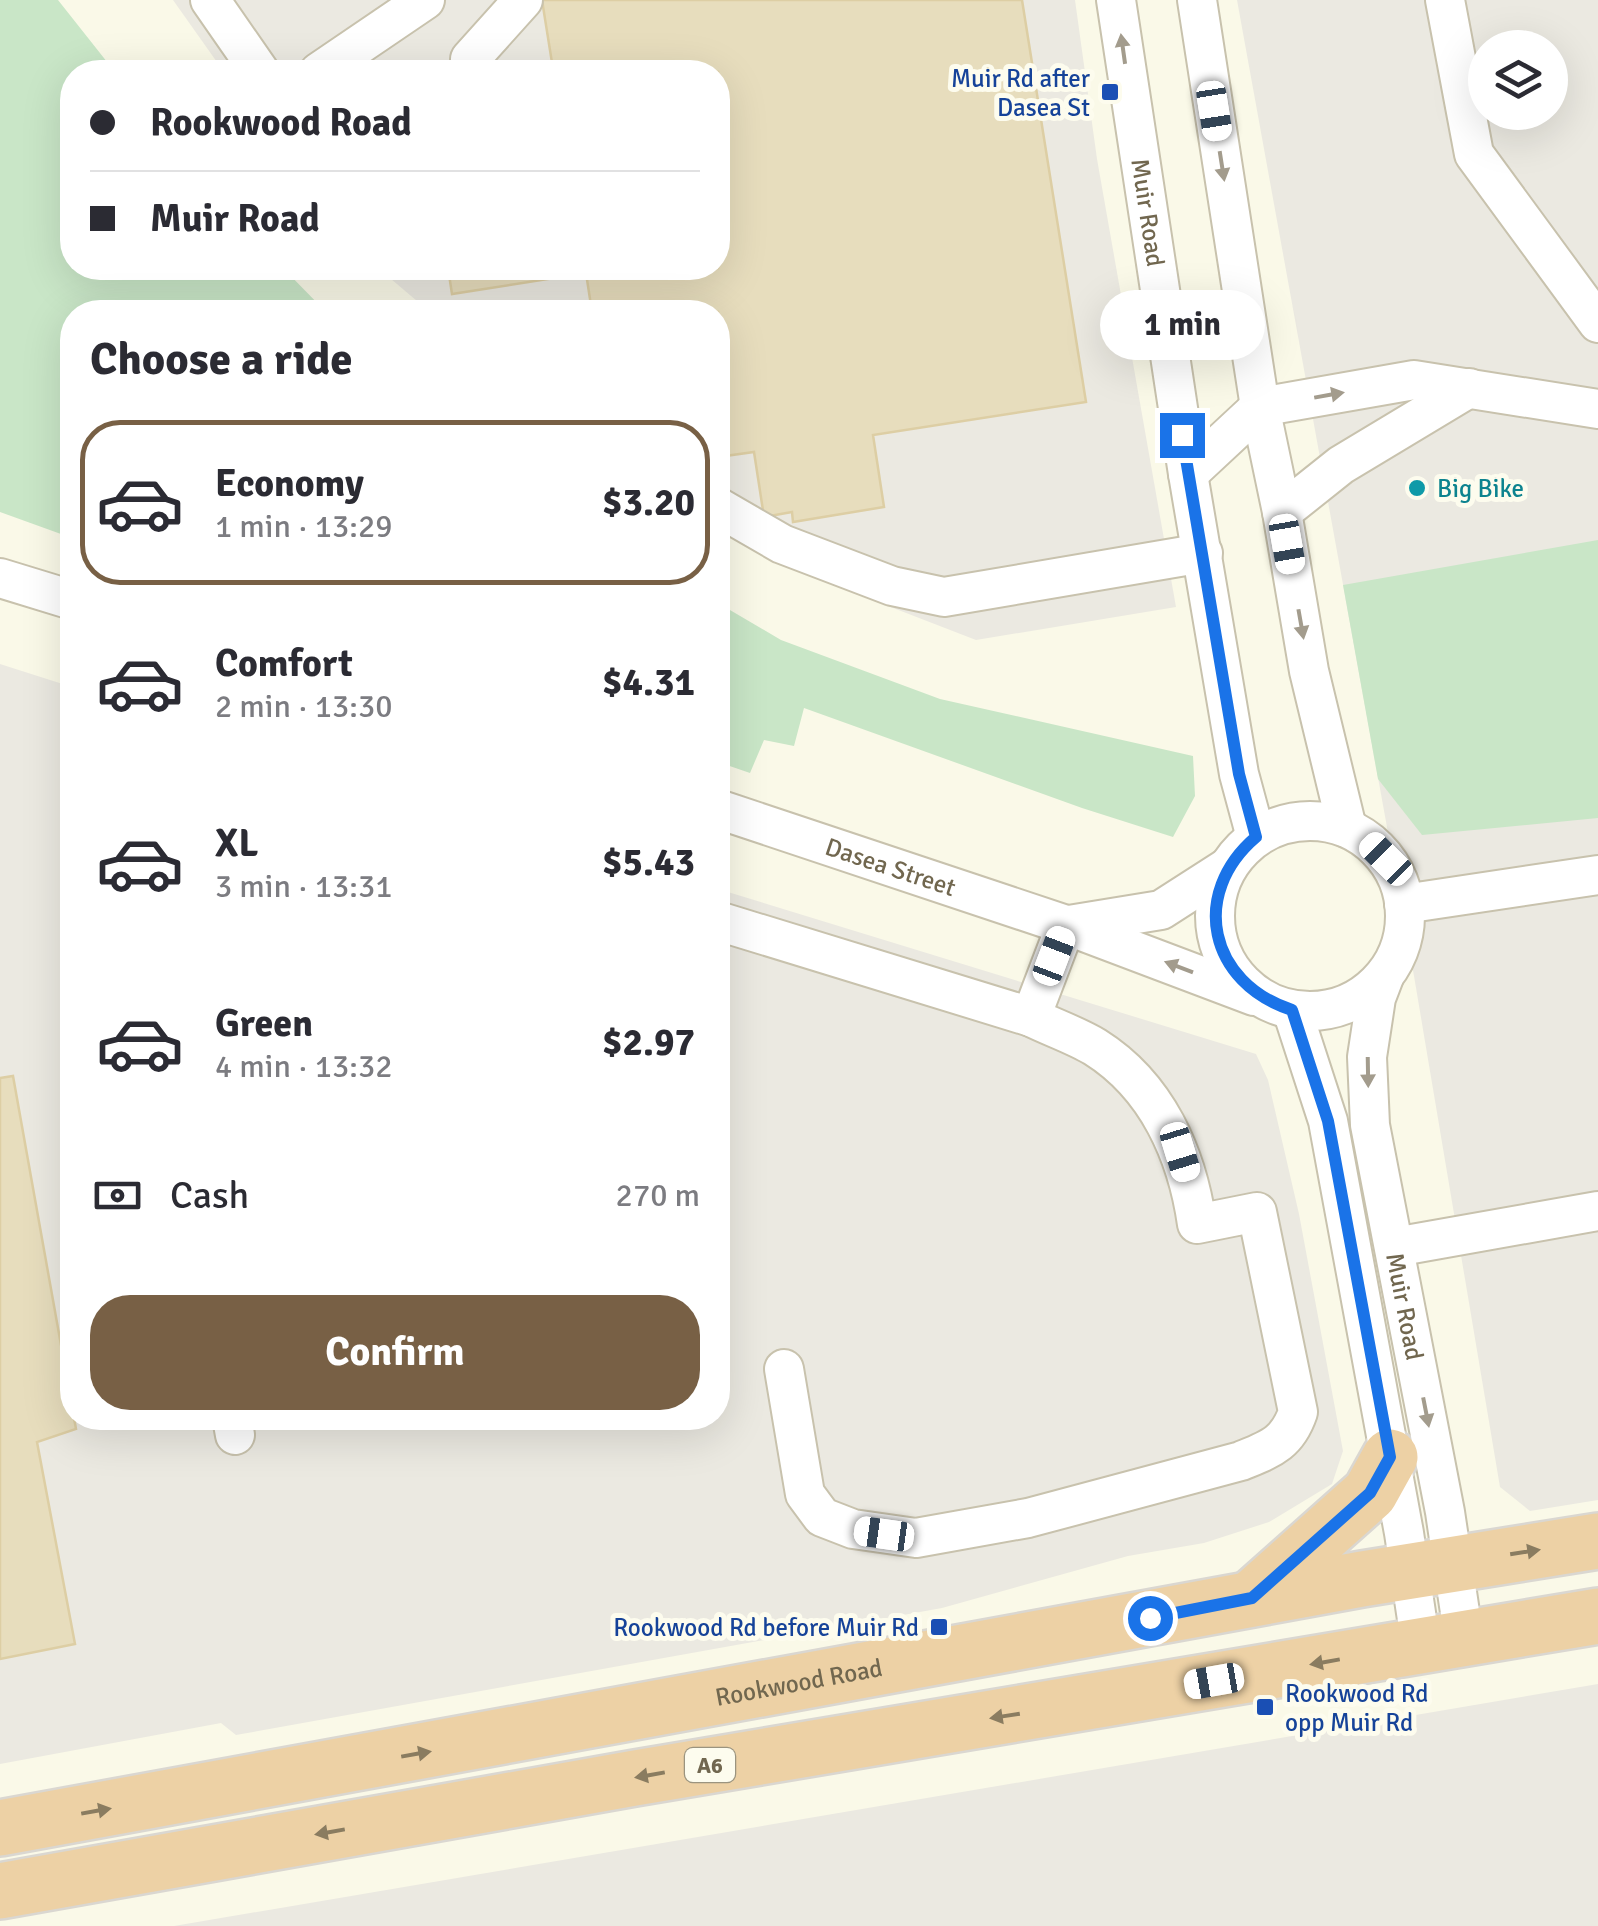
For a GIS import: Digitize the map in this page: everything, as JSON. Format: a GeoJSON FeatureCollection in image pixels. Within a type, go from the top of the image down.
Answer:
{"type":"FeatureCollection","features":[{"type":"Feature","properties":{"kind":"highway"},"geometry":{"type":"LineString","coordinates":[[1252,1598],[1370,1493],[1390,1457]]}},
{"type":"Feature","properties":{"kind":"highway","name":"Rookwood Road"},"geometry":{"type":"LineString","coordinates":[[0,1828],[1252,1598],[1598,1541]]}},
{"type":"Feature","properties":{"kind":"highway","name":"A6"},"geometry":{"type":"LineString","coordinates":[[0,1891],[616,1781],[1598,1616]]}},
{"type":"Feature","properties":{"kind":"street"},"geometry":{"type":"LineString","coordinates":[[210,0],[252,60]]}},
{"type":"Feature","properties":{"kind":"street"},"geometry":{"type":"LineString","coordinates":[[336,60],[424,0]]}},
{"type":"Feature","properties":{"kind":"street"},"geometry":{"type":"LineString","coordinates":[[470,59],[523,0]]}},
{"type":"Feature","properties":{"kind":"street","name":"Muir Road"},"geometry":{"type":"LineString","coordinates":[[1116,0],[1188,474],[1239,774],[1256,837]]}},
{"type":"Feature","properties":{"kind":"street"},"geometry":{"type":"LineString","coordinates":[[1197,0],[1260,408],[1309,671],[1342,812],[1386,859],[1398,880],[1404,904],[1404,930],[1398,954],[1384,976],[1365,994],[1343,1006],[1317,1012],[1281,1006],[1244,985],[1225,960],[1216,929],[1217,897],[1228,868],[1256,837],[1285,824],[1316,821],[1342,812]]}},
{"type":"Feature","properties":{"kind":"street"},"geometry":{"type":"LineString","coordinates":[[1445,0],[1474,154],[1598,322]]}},
{"type":"Feature","properties":{"kind":"street"},"geometry":{"type":"LineString","coordinates":[[1188,474],[1260,408],[1414,380],[1598,409]]}},
{"type":"Feature","properties":{"kind":"street"},"geometry":{"type":"LineString","coordinates":[[1282,512],[1341,465],[1469,388]]}},
{"type":"Feature","properties":{"kind":"street"},"geometry":{"type":"LineString","coordinates":[[730,514],[782,544],[892,586],[944,597],[1203,554]]}},
{"type":"Feature","properties":{"kind":"street"},"geometry":{"type":"LineString","coordinates":[[4,578],[60,596]]}},
{"type":"Feature","properties":{"kind":"street","name":"Dasea Street"},"geometry":{"type":"LineString","coordinates":[[730,813],[1066,925],[1281,1006]]}},
{"type":"Feature","properties":{"kind":"street","name":"Dasea Street"},"geometry":{"type":"LineString","coordinates":[[1066,925],[1160,910],[1228,868]]}},
{"type":"Feature","properties":{"kind":"street"},"geometry":{"type":"LineString","coordinates":[[1404,904],[1598,876]]}},
{"type":"Feature","properties":{"kind":"street"},"geometry":{"type":"LineString","coordinates":[[730,924],[1030,1018],[1094,1047],[1134,1078],[1158,1109],[1180,1152],[1193,1191],[1198,1224],[1257,1212],[1298,1412],[1291,1434],[1241,1461],[1028,1518],[916,1538],[853,1529],[822,1517],[805,1494],[784,1369]]}},
{"type":"Feature","properties":{"kind":"street"},"geometry":{"type":"LineString","coordinates":[[1030,1018],[1066,925]]}},
{"type":"Feature","properties":{"kind":"street","name":"Muir Road"},"geometry":{"type":"LineString","coordinates":[[1384,976],[1376,998],[1367,1058],[1369,1108],[1395,1247],[1443,1642]]}},
{"type":"Feature","properties":{"kind":"street","name":"Muir Road"},"geometry":{"type":"LineString","coordinates":[[1281,1006],[1328,1121],[1390,1457],[1431,1568]]}},
{"type":"Feature","properties":{"kind":"street"},"geometry":{"type":"LineString","coordinates":[[1395,1247],[1598,1212]]}},
{"type":"Feature","properties":{"kind":"shaded area"},"geometry":{"type":"Polygon","coordinates":[[[173,0],[1075,0],[1097,159],[1176,607],[976,640],[782,565],[730,534],[730,300],[416,300],[392,280],[730,280],[730,60],[216,60],[173,0]]]}},
{"type":"Feature","properties":{"kind":"shaded area"},"geometry":{"type":"Polygon","coordinates":[[[1237,0],[1598,0],[1598,1500],[1530,1511],[1500,1487],[1414,976],[1237,0]]]}},
{"type":"Feature","properties":{"kind":"shaded area"},"geometry":{"type":"Polygon","coordinates":[[[0,664],[60,683],[60,1430],[730,1430],[730,893],[1256,1054],[1268,1080],[1299,1214],[1343,1451],[1332,1484],[1269,1522],[1204,1543],[1128,1556],[942,1608],[236,1735],[221,1723],[0,1764],[0,664]]]}},
{"type":"Feature","properties":{"kind":"shaded area"},"geometry":{"type":"Polygon","coordinates":[[[1598,1684],[1598,1926],[174,1926],[1598,1684]]]}},
{"type":"Feature","properties":{"kind":"green space"},"geometry":{"type":"Polygon","coordinates":[[[0,0],[58,0],[106,60],[60,60],[60,280],[295,280],[314,300],[60,300],[60,534],[0,512],[0,0]]]}},
{"type":"Feature","properties":{"kind":"green space"},"geometry":{"type":"Polygon","coordinates":[[[1598,540],[1598,818],[1422,835],[1378,779],[1343,585],[1598,540]]]}},
{"type":"Feature","properties":{"kind":"green space"},"geometry":{"type":"Polygon","coordinates":[[[730,610],[781,640],[940,699],[1193,756],[1195,796],[1173,837],[804,708],[794,746],[764,740],[750,773],[730,766],[730,610]]]}},
{"type":"Feature","properties":{"kind":"building"},"geometry":{"type":"Polygon","coordinates":[[[542,0],[1022,0],[1086,402],[873,435],[884,507],[793,522],[792,512],[764,517],[754,452],[730,455],[730,300],[590,300],[587,280],[730,280],[730,60],[552,60],[542,0]]]}},
{"type":"Feature","properties":{"kind":"building"},"geometry":{"type":"Polygon","coordinates":[[[450,280],[541,280],[452,294],[450,280]]]}},
{"type":"Feature","properties":{"kind":"building"},"geometry":{"type":"Polygon","coordinates":[[[13,1076],[60,1339],[60,1430],[73,1430],[37,1442],[75,1644],[0,1659],[0,1078],[13,1076]]]}},
{"type":"Feature","properties":{"kind":"place","name":"Muir Rd after Dasea St"},"geometry":{"type":"Point","coordinates":[1110,92]}},
{"type":"Feature","properties":{"kind":"place","name":"Big Bike"},"geometry":{"type":"Point","coordinates":[1417,488]}},
{"type":"Feature","properties":{"kind":"place","name":"Rookwood Rd before Muir Rd"},"geometry":{"type":"Point","coordinates":[939,1627]}},
{"type":"Feature","properties":{"kind":"place","name":"Rookwood Rd opp Muir Rd"},"geometry":{"type":"Point","coordinates":[1265,1707]}},
{"type":"Feature","properties":{"kind":"route"},"geometry":{"type":"LineString","coordinates":[[1150,1618],[1252,1598],[1370,1493],[1390,1457],[1328,1121],[1292,1010],[1270,1003],[1244,985],[1225,960],[1216,929],[1217,897],[1228,868],[1256,837],[1239,774],[1182,435]]}}]}
